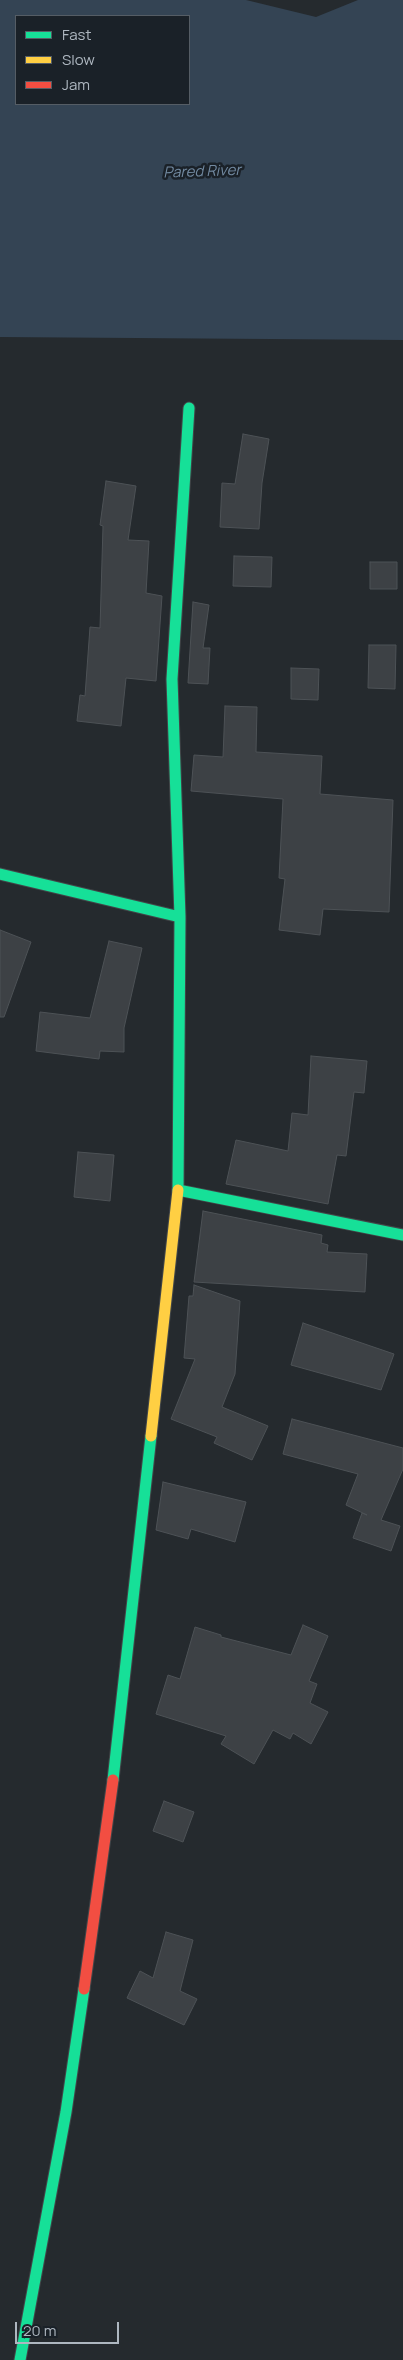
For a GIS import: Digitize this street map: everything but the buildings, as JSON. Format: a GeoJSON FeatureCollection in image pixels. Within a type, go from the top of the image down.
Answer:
{"type":"FeatureCollection","features":[{"type":"Feature","properties":{"kind":"street"},"geometry":{"type":"LineString","coordinates":[[20,2360],[66,2112],[110,1805],[178,1190],[180,917],[172,679],[189,408]]}},
{"type":"Feature","properties":{"kind":"street"},"geometry":{"type":"LineString","coordinates":[[0,874],[180,917]]}},
{"type":"Feature","properties":{"kind":"street"},"geometry":{"type":"LineString","coordinates":[[178,1190],[403,1235]]}},
{"type":"Feature","properties":{"kind":"water","name":"Pared River"},"geometry":{"type":"Polygon","coordinates":[[[0,0],[246,0],[316,17],[358,0],[403,0],[403,340],[0,337],[0,0]]]}},
{"type":"Feature","properties":{"kind":"traffic: fast"},"geometry":{"type":"LineString","coordinates":[[180,917],[172,679],[189,408]]}},
{"type":"Feature","properties":{"kind":"traffic: fast"},"geometry":{"type":"LineString","coordinates":[[0,874],[180,917],[178,1190],[403,1235]]}},
{"type":"Feature","properties":{"kind":"traffic: fast"},"geometry":{"type":"LineString","coordinates":[[113,1780],[151,1436]]}},
{"type":"Feature","properties":{"kind":"traffic: fast"},"geometry":{"type":"LineString","coordinates":[[20,2360],[66,2112],[84,1989]]}},
{"type":"Feature","properties":{"kind":"traffic: slow"},"geometry":{"type":"LineString","coordinates":[[151,1436],[178,1190]]}},
{"type":"Feature","properties":{"kind":"traffic: jam"},"geometry":{"type":"LineString","coordinates":[[84,1989],[113,1780]]}}]}
